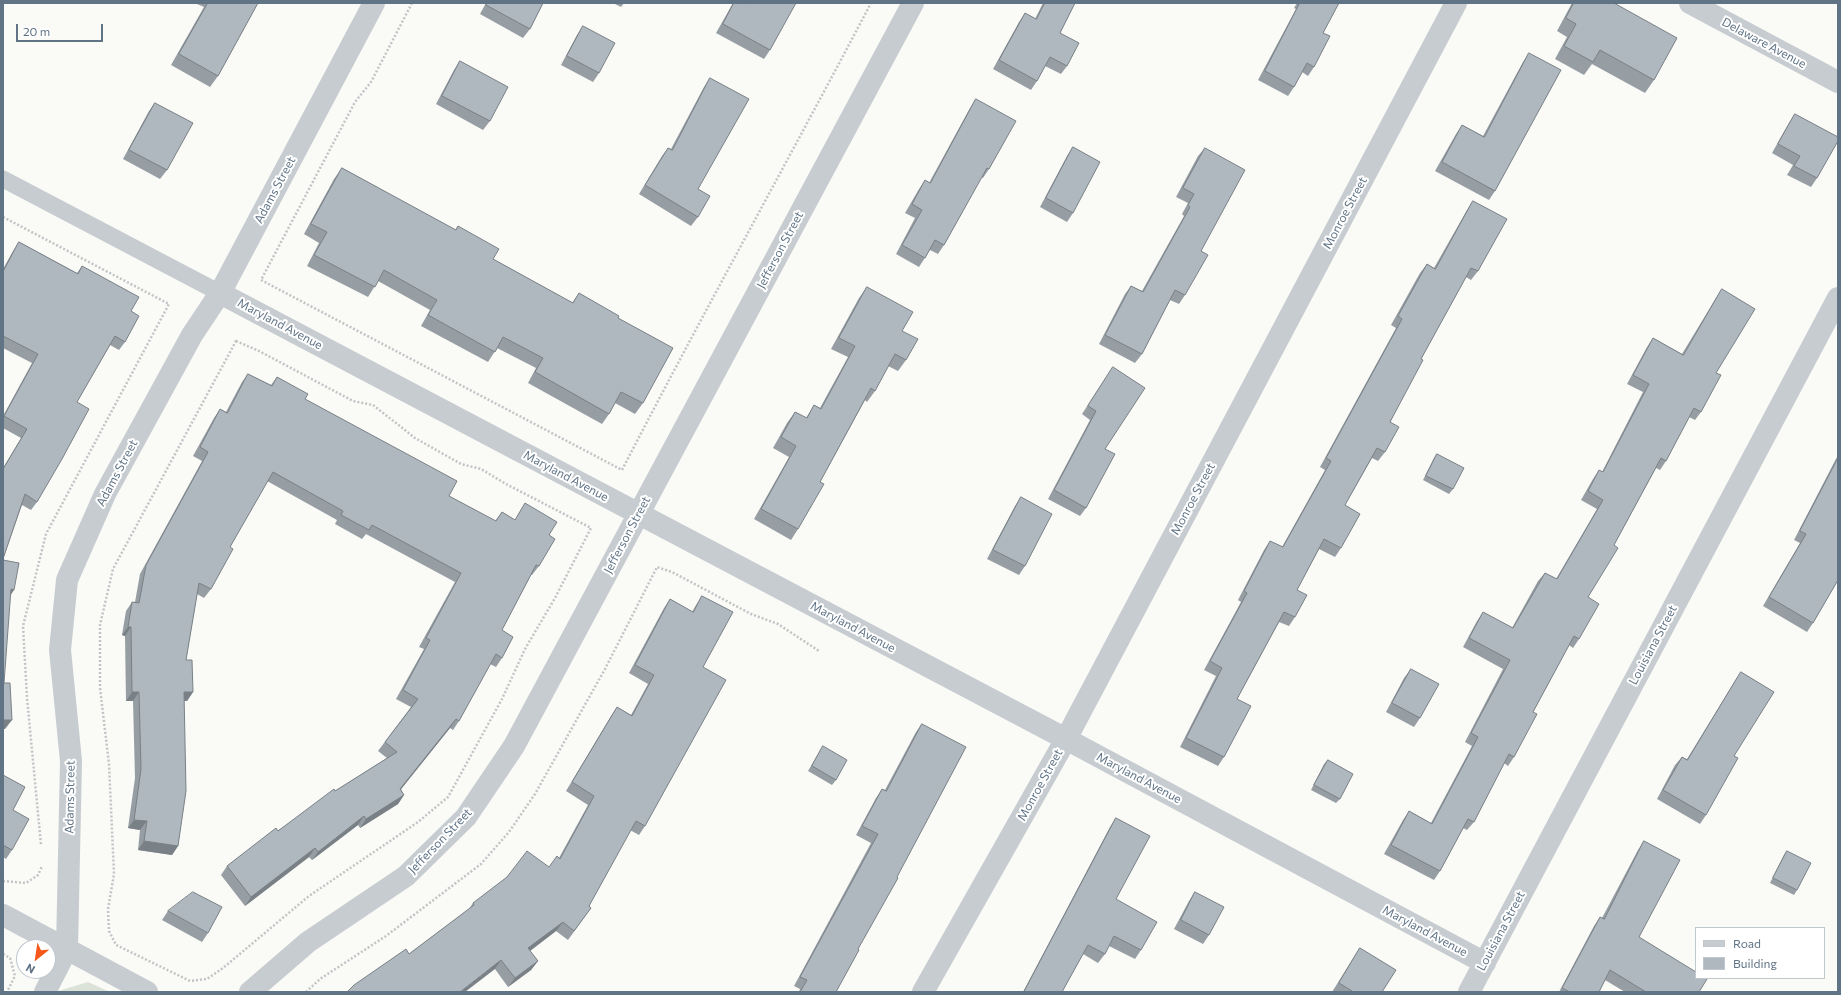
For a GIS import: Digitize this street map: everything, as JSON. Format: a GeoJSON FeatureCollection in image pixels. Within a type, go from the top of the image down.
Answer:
{"type":"FeatureCollection","features":[{"type":"Feature","properties":{"kind":"street","name":"Adams Street"},"geometry":{"type":"LineString","coordinates":[[45,992],[67,949],[71,761],[60,650],[67,580],[105,494],[192,335],[220,293],[374,3]]}},
{"type":"Feature","properties":{"kind":"street","name":"Jefferson Street"},"geometry":{"type":"LineString","coordinates":[[250,992],[308,942],[406,876],[466,817],[514,746],[912,3]]}},
{"type":"Feature","properties":{"kind":"street","name":"Monroe Street"},"geometry":{"type":"LineString","coordinates":[[923,992],[1066,739],[1456,3]]}},
{"type":"Feature","properties":{"kind":"street","name":"Delaware Avenue"},"geometry":{"type":"LineString","coordinates":[[1690,3],[1838,82]]}},
{"type":"Feature","properties":{"kind":"street","name":"Maryland Avenue"},"geometry":{"type":"LineString","coordinates":[[220,293],[1066,739],[1485,963]]}},
{"type":"Feature","properties":{"kind":"street","name":"Louisiana Street"},"geometry":{"type":"LineString","coordinates":[[1469,992],[1838,298]]}},
{"type":"Feature","properties":{"kind":"street"},"geometry":{"type":"LineString","coordinates":[[3,915],[147,992]]}},
{"type":"Feature","properties":{"kind":"lane"},"geometry":{"type":"LineString","coordinates":[[3,179],[220,293]]}},
{"type":"Feature","properties":{"kind":"path"},"geometry":{"type":"LineString","coordinates":[[412,3],[371,82],[355,102],[261,280],[622,470],[682,353],[733,263],[871,3]]}},
{"type":"Feature","properties":{"kind":"path"},"geometry":{"type":"LineString","coordinates":[[236,341],[260,351],[353,401],[373,405],[415,438],[461,464],[481,469],[506,484],[591,528],[555,598],[525,649],[502,698],[448,797],[418,822],[309,896],[223,968],[207,979],[190,981],[116,945],[109,931],[108,909],[114,874],[109,764],[100,688],[100,625],[114,569],[236,341]]}},
{"type":"Feature","properties":{"kind":"path"},"geometry":{"type":"LineString","coordinates":[[306,992],[320,979],[392,931],[481,864],[509,832],[535,794],[605,669],[658,566],[751,614],[778,624],[819,650]]}},
{"type":"Feature","properties":{"kind":"path"},"geometry":{"type":"LineString","coordinates":[[3,954],[10,958],[15,976],[7,992]]}},
{"type":"Feature","properties":{"kind":"shaded area"},"geometry":{"type":"Polygon","coordinates":[[[88,982],[110,992],[55,992],[88,982]]]}},
{"type":"Feature","properties":{"kind":"building"},"geometry":{"type":"Polygon","coordinates":[[[208,3],[258,3],[218,76],[179,54],[208,3]]]}},
{"type":"Feature","properties":{"kind":"building"},"geometry":{"type":"Polygon","coordinates":[[[487,3],[543,3],[530,29],[486,5],[487,3]]]}},
{"type":"Feature","properties":{"kind":"building"},"geometry":{"type":"Polygon","coordinates":[[[734,3],[796,3],[770,50],[723,24],[734,3]]]}},
{"type":"Feature","properties":{"kind":"building"},"geometry":{"type":"Polygon","coordinates":[[[1045,3],[1075,3],[1060,33],[1079,43],[1067,66],[1050,57],[1037,81],[999,60],[1025,13],[1036,19],[1045,3]]]}},
{"type":"Feature","properties":{"kind":"building"},"geometry":{"type":"Polygon","coordinates":[[[1300,3],[1339,3],[1323,33],[1330,36],[1314,67],[1307,63],[1294,87],[1265,71],[1300,3]]]}},
{"type":"Feature","properties":{"kind":"building"},"geometry":{"type":"Polygon","coordinates":[[[1574,3],[1614,3],[1677,38],[1654,80],[1600,50],[1593,62],[1564,46],[1576,24],[1566,18],[1574,3]]]}},
{"type":"Feature","properties":{"kind":"building"},"geometry":{"type":"Polygon","coordinates":[[[583,26],[615,43],[599,73],[567,56],[583,26]]]}},
{"type":"Feature","properties":{"kind":"building"},"geometry":{"type":"Polygon","coordinates":[[[1529,53],[1561,70],[1495,191],[1442,162],[1462,125],[1484,137],[1529,53]]]}},
{"type":"Feature","properties":{"kind":"building"},"geometry":{"type":"Polygon","coordinates":[[[460,61],[508,87],[490,121],[442,96],[460,61]]]}},
{"type":"Feature","properties":{"kind":"building"},"geometry":{"type":"Polygon","coordinates":[[[710,78],[749,99],[698,189],[710,196],[698,217],[645,185],[668,148],[672,150],[710,78]]]}},
{"type":"Feature","properties":{"kind":"building"},"geometry":{"type":"Polygon","coordinates":[[[976,99],[1016,121],[989,169],[987,168],[944,245],[935,240],[925,258],[902,245],[922,210],[912,204],[925,180],[930,183],[976,99]]]}},
{"type":"Feature","properties":{"kind":"building"},"geometry":{"type":"Polygon","coordinates":[[[155,103],[193,123],[167,170],[129,150],[155,103]]]}},
{"type":"Feature","properties":{"kind":"building"},"geometry":{"type":"Polygon","coordinates":[[[1795,114],[1838,137],[1838,141],[1817,178],[1794,166],[1800,156],[1778,144],[1795,114]]]}},
{"type":"Feature","properties":{"kind":"building"},"geometry":{"type":"Polygon","coordinates":[[[1073,147],[1100,162],[1073,213],[1046,198],[1073,147]]]}},
{"type":"Feature","properties":{"kind":"building"},"geometry":{"type":"Polygon","coordinates":[[[1205,148],[1245,170],[1201,251],[1208,255],[1185,295],[1175,290],[1142,354],[1105,335],[1131,286],[1143,292],[1190,207],[1188,205],[1194,194],[1183,188],[1205,148]]]}},
{"type":"Feature","properties":{"kind":"building"},"geometry":{"type":"Polygon","coordinates":[[[342,168],[456,230],[458,226],[499,249],[493,259],[573,303],[579,293],[619,316],[618,318],[673,348],[643,403],[621,392],[609,414],[535,372],[543,358],[503,337],[495,352],[428,315],[437,300],[384,270],[375,287],[314,255],[327,232],[311,224],[342,168]]]}},
{"type":"Feature","properties":{"kind":"building"},"geometry":{"type":"Polygon","coordinates":[[[1473,201],[1507,219],[1478,271],[1471,268],[1421,359],[1423,360],[1390,422],[1399,427],[1385,452],[1377,448],[1345,505],[1360,514],[1341,548],[1324,539],[1297,590],[1307,595],[1295,617],[1284,612],[1237,699],[1251,706],[1224,757],[1186,738],[1222,668],[1210,661],[1247,593],[1244,591],[1270,541],[1283,547],[1331,461],[1326,458],[1402,319],[1398,316],[1427,264],[1435,269],[1473,201]]]}},
{"type":"Feature","properties":{"kind":"building"},"geometry":{"type":"Polygon","coordinates":[[[19,242],[78,274],[82,266],[139,297],[131,311],[139,316],[125,342],[115,336],[77,402],[89,409],[37,502],[25,494],[3,559],[3,469],[27,429],[4,416],[38,354],[3,336],[3,272],[19,242]]]}},
{"type":"Feature","properties":{"kind":"building"},"geometry":{"type":"Polygon","coordinates":[[[867,287],[913,312],[902,331],[918,339],[906,360],[895,354],[875,391],[871,388],[820,482],[824,484],[798,529],[761,509],[796,446],[781,437],[795,412],[807,418],[814,405],[821,409],[855,346],[839,338],[867,287]]]}},
{"type":"Feature","properties":{"kind":"building"},"geometry":{"type":"Polygon","coordinates":[[[1722,289],[1755,309],[1716,373],[1721,375],[1701,412],[1694,408],[1666,461],[1661,458],[1614,545],[1618,548],[1588,597],[1599,604],[1579,639],[1574,636],[1533,712],[1537,714],[1514,757],[1509,754],[1474,822],[1468,819],[1440,871],[1391,845],[1409,811],[1432,824],[1478,737],[1471,733],[1510,660],[1469,638],[1483,612],[1513,628],[1545,573],[1557,579],[1603,500],[1588,491],[1599,470],[1603,472],[1649,384],[1633,375],[1653,338],[1683,355],[1722,289]]]}},
{"type":"Feature","properties":{"kind":"building"},"geometry":{"type":"Polygon","coordinates":[[[1113,367],[1145,388],[1105,449],[1115,454],[1086,508],[1054,490],[1096,411],[1088,406],[1113,367]]]}},
{"type":"Feature","properties":{"kind":"building"},"geometry":{"type":"Polygon","coordinates":[[[248,374],[272,386],[277,377],[308,394],[305,399],[457,481],[449,496],[496,521],[502,512],[515,520],[525,503],[557,522],[549,535],[555,539],[539,566],[536,565],[502,630],[513,637],[502,658],[496,654],[459,721],[456,719],[400,789],[404,795],[366,819],[364,816],[318,852],[315,848],[251,897],[227,866],[276,828],[278,831],[334,789],[335,791],[397,752],[385,742],[418,699],[403,690],[430,640],[426,638],[461,573],[372,525],[369,530],[341,515],[343,511],[273,472],[230,547],[233,549],[211,589],[199,583],[186,660],[192,660],[193,692],[184,692],[186,791],[178,846],[144,841],[147,821],[134,820],[141,769],[139,692],[132,692],[131,627],[128,627],[132,602],[139,603],[146,565],[208,452],[200,447],[220,409],[227,413],[248,374]]]}},
{"type":"Feature","properties":{"kind":"building"},"geometry":{"type":"Polygon","coordinates":[[[1437,454],[1464,468],[1453,489],[1426,476],[1437,454]]]}},
{"type":"Feature","properties":{"kind":"building"},"geometry":{"type":"Polygon","coordinates":[[[1838,458],[1838,580],[1813,623],[1769,597],[1806,534],[1800,531],[1838,458]]]}},
{"type":"Feature","properties":{"kind":"building"},"geometry":{"type":"Polygon","coordinates":[[[1021,497],[1052,514],[1025,566],[993,550],[1021,497]]]}},
{"type":"Feature","properties":{"kind":"building"},"geometry":{"type":"Polygon","coordinates":[[[3,560],[19,563],[14,590],[11,589],[4,683],[10,683],[12,720],[3,720],[3,560]]]}},
{"type":"Feature","properties":{"kind":"building"},"geometry":{"type":"Polygon","coordinates":[[[702,596],[733,612],[703,667],[726,680],[645,826],[636,821],[589,906],[591,908],[574,931],[563,922],[528,948],[538,961],[515,978],[501,960],[460,992],[347,992],[354,985],[406,949],[409,954],[474,905],[473,903],[507,877],[527,851],[549,867],[557,856],[560,859],[594,796],[572,782],[617,707],[632,716],[654,675],[635,665],[670,599],[693,612],[702,596]]]}},
{"type":"Feature","properties":{"kind":"building"},"geometry":{"type":"Polygon","coordinates":[[[1411,669],[1439,684],[1420,718],[1392,703],[1411,669]]]}},
{"type":"Feature","properties":{"kind":"building"},"geometry":{"type":"Polygon","coordinates":[[[1741,672],[1774,692],[1734,756],[1738,758],[1706,815],[1663,790],[1682,757],[1687,760],[1741,672]]]}},
{"type":"Feature","properties":{"kind":"building"},"geometry":{"type":"Polygon","coordinates":[[[922,724],[966,747],[897,877],[898,878],[858,949],[859,950],[836,992],[800,992],[807,980],[800,977],[878,834],[862,826],[882,789],[886,791],[922,724]]]}},
{"type":"Feature","properties":{"kind":"building"},"geometry":{"type":"Polygon","coordinates":[[[823,746],[847,760],[836,780],[812,766],[823,746]]]}},
{"type":"Feature","properties":{"kind":"building"},"geometry":{"type":"Polygon","coordinates":[[[1328,760],[1353,774],[1340,799],[1314,785],[1328,760]]]}},
{"type":"Feature","properties":{"kind":"building"},"geometry":{"type":"Polygon","coordinates":[[[3,775],[25,787],[13,810],[29,819],[12,850],[3,845],[3,775]]]}},
{"type":"Feature","properties":{"kind":"building"},"geometry":{"type":"Polygon","coordinates":[[[1116,818],[1150,836],[1116,899],[1157,922],[1141,950],[1114,936],[1105,954],[1088,945],[1062,992],[1024,992],[1116,818]]]}},
{"type":"Feature","properties":{"kind":"building"},"geometry":{"type":"Polygon","coordinates":[[[1644,841],[1680,860],[1639,937],[1695,971],[1695,979],[1707,979],[1699,992],[1646,992],[1610,970],[1599,992],[1570,992],[1562,988],[1600,917],[1604,919],[1644,841]]]}},
{"type":"Feature","properties":{"kind":"building"},"geometry":{"type":"Polygon","coordinates":[[[1787,851],[1811,863],[1797,890],[1773,878],[1787,851]]]}},
{"type":"Feature","properties":{"kind":"building"},"geometry":{"type":"Polygon","coordinates":[[[193,892],[222,907],[208,933],[168,911],[193,892]]]}},
{"type":"Feature","properties":{"kind":"building"},"geometry":{"type":"Polygon","coordinates":[[[1195,892],[1224,907],[1209,935],[1181,920],[1195,892]]]}},
{"type":"Feature","properties":{"kind":"building"},"geometry":{"type":"Polygon","coordinates":[[[1360,948],[1396,970],[1382,992],[1351,992],[1352,991],[1339,983],[1360,948]]]}}]}
